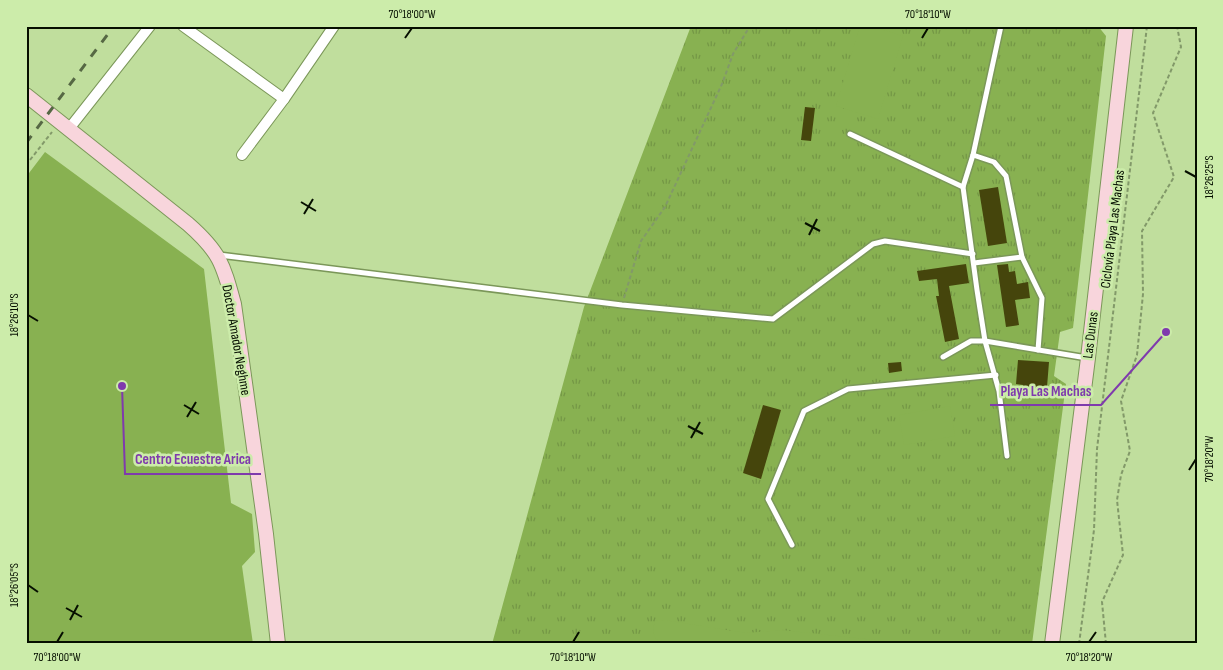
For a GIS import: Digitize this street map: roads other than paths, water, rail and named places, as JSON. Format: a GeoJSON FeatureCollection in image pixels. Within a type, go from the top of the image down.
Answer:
{"type":"FeatureCollection","features":[{"type":"Feature","properties":{"kind":"main road","name":"Las Dunas"},"geometry":{"type":"LineString","coordinates":[[1052,644],[1088,358],[1126,26]]}},
{"type":"Feature","properties":{"kind":"main road","name":"Doctor Amador Neghme"},"geometry":{"type":"LineString","coordinates":[[26,95],[188,224],[206,240],[217,254],[226,275],[234,304],[266,534],[278,644]]}},
{"type":"Feature","properties":{"kind":"street"},"geometry":{"type":"LineString","coordinates":[[64,126],[150,26]]}},
{"type":"Feature","properties":{"kind":"street"},"geometry":{"type":"LineString","coordinates":[[183,26],[284,99]]}},
{"type":"Feature","properties":{"kind":"street"},"geometry":{"type":"LineString","coordinates":[[242,155],[284,99],[334,26]]}},
{"type":"Feature","properties":{"kind":"lane"},"geometry":{"type":"LineString","coordinates":[[1001,26],[973,156],[963,187],[973,254],[976,290],[986,341],[996,375],[1007,456]]}},
{"type":"Feature","properties":{"kind":"lane"},"geometry":{"type":"LineString","coordinates":[[850,134],[963,187]]}},
{"type":"Feature","properties":{"kind":"lane"},"geometry":{"type":"LineString","coordinates":[[973,156],[994,162],[1006,176],[1022,257],[1042,298],[1038,350]]}},
{"type":"Feature","properties":{"kind":"lane"},"geometry":{"type":"LineString","coordinates":[[217,254],[622,305],[773,319],[873,244],[885,241],[973,254]]}},
{"type":"Feature","properties":{"kind":"lane"},"geometry":{"type":"LineString","coordinates":[[974,263],[1022,257]]}},
{"type":"Feature","properties":{"kind":"lane"},"geometry":{"type":"LineString","coordinates":[[943,357],[971,341],[986,341],[1088,358]]}},
{"type":"Feature","properties":{"kind":"lane"},"geometry":{"type":"LineString","coordinates":[[792,545],[768,500],[804,411],[848,389],[996,375]]}},
{"type":"Feature","properties":{"kind":"railway"},"geometry":{"type":"LineString","coordinates":[[26,143],[114,26]]}},
{"type":"Feature","properties":{"kind":"place","name":"Playa Las Machas"},"geometry":{"type":"Point","coordinates":[1166,332]}},
{"type":"Feature","properties":{"kind":"place","name":"Centro Ecuestre Arica"},"geometry":{"type":"Point","coordinates":[122,386]}}]}
